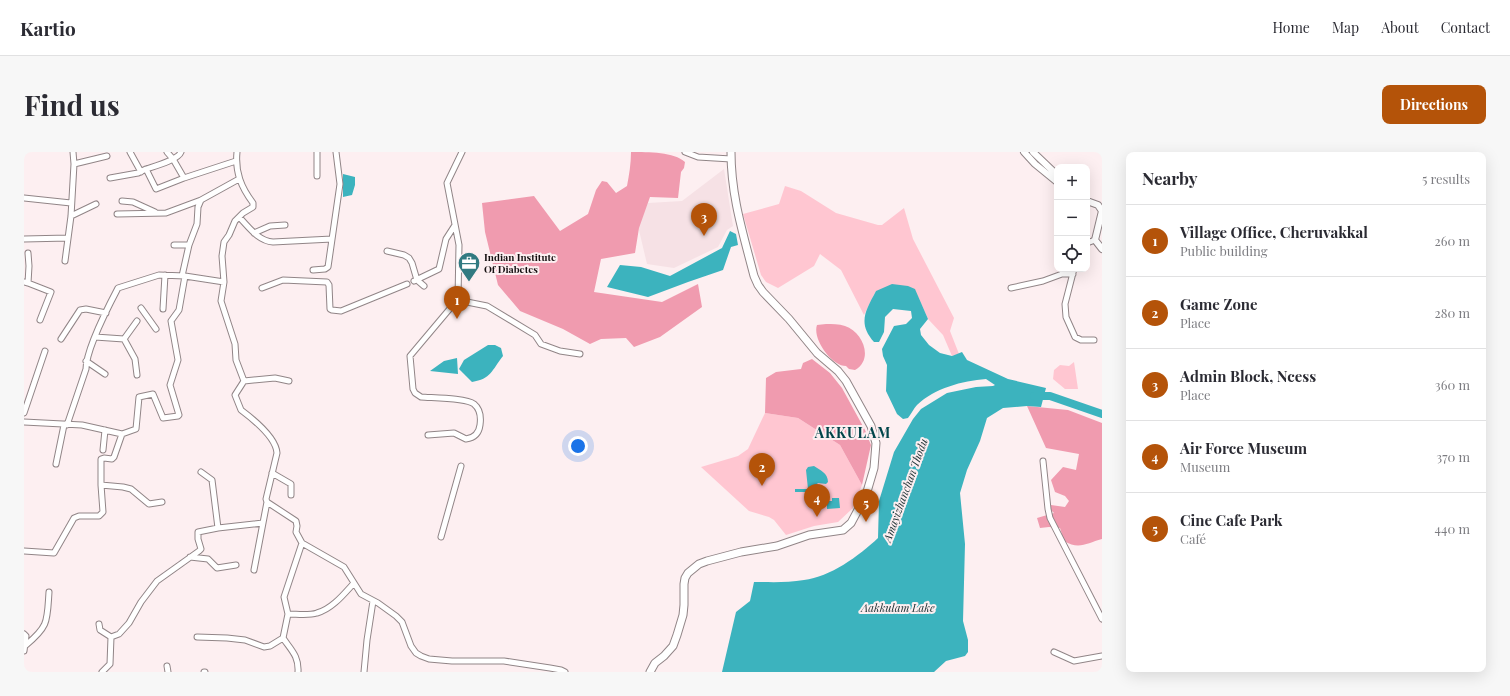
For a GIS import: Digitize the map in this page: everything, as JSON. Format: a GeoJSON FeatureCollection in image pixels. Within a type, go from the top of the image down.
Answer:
{"type":"FeatureCollection","features":[{"type":"Feature","properties":{"kind":"main road"},"geometry":{"type":"LineString","coordinates":[[650,672],[655,663],[673,646],[683,615],[684,584],[688,573],[699,564],[707,561],[742,552],[777,546],[809,535],[843,530],[851,523],[866,495],[874,468],[876,443],[871,426],[846,381],[838,371],[817,353],[790,319],[758,285],[754,276],[735,201],[731,155]]}},
{"type":"Feature","properties":{"kind":"street"},"geometry":{"type":"LineString","coordinates":[[65,261],[71,216],[74,164],[73,152]]}},
{"type":"Feature","properties":{"kind":"street"},"geometry":{"type":"LineString","coordinates":[[130,152],[156,188],[236,161]]}},
{"type":"Feature","properties":{"kind":"street"},"geometry":{"type":"LineString","coordinates":[[166,152],[173,159],[184,178]]}},
{"type":"Feature","properties":{"kind":"street"},"geometry":{"type":"LineString","coordinates":[[110,178],[144,170],[173,159],[179,156],[181,152]]}},
{"type":"Feature","properties":{"kind":"street"},"geometry":{"type":"LineString","coordinates":[[237,152],[236,161],[239,179],[253,203],[253,207],[239,216],[224,242],[222,256],[224,282],[221,301],[235,344],[236,360],[244,381]]}},
{"type":"Feature","properties":{"kind":"street"},"geometry":{"type":"LineString","coordinates":[[316,176],[317,152]]}},
{"type":"Feature","properties":{"kind":"street"},"geometry":{"type":"LineString","coordinates":[[313,270],[327,268],[340,184],[336,152]]}},
{"type":"Feature","properties":{"kind":"street"},"geometry":{"type":"LineString","coordinates":[[428,435],[454,433],[466,439],[474,437],[479,429],[481,419],[475,405],[466,401],[421,397],[415,393],[413,389],[410,356],[458,299],[459,245],[447,183],[462,152]]}},
{"type":"Feature","properties":{"kind":"street"},"geometry":{"type":"LineString","coordinates":[[686,152],[698,157],[731,155]]}},
{"type":"Feature","properties":{"kind":"street"},"geometry":{"type":"LineString","coordinates":[[1024,152],[1035,164],[1054,180]]}},
{"type":"Feature","properties":{"kind":"street"},"geometry":{"type":"LineString","coordinates":[[1033,152],[1054,172]]}},
{"type":"Feature","properties":{"kind":"street"},"geometry":{"type":"LineString","coordinates":[[74,164],[107,156]]}},
{"type":"Feature","properties":{"kind":"street"},"geometry":{"type":"LineString","coordinates":[[117,214],[168,213],[201,200],[239,179]]}},
{"type":"Feature","properties":{"kind":"street"},"geometry":{"type":"LineString","coordinates":[[24,198],[71,203]]}},
{"type":"Feature","properties":{"kind":"street"},"geometry":{"type":"LineString","coordinates":[[24,422],[82,425],[122,434],[136,428],[139,397],[153,394],[163,418],[178,416],[179,414],[170,385],[178,360],[171,321],[179,310],[183,276],[189,245],[197,224],[198,207],[201,200]]}},
{"type":"Feature","properties":{"kind":"street"},"geometry":{"type":"LineString","coordinates":[[122,201],[133,202],[158,214]]}},
{"type":"Feature","properties":{"kind":"street"},"geometry":{"type":"LineString","coordinates":[[1090,202],[1098,205],[1102,211],[1095,240]]}},
{"type":"Feature","properties":{"kind":"street"},"geometry":{"type":"LineString","coordinates":[[71,216],[96,204]]}},
{"type":"Feature","properties":{"kind":"street"},"geometry":{"type":"LineString","coordinates":[[239,216],[262,239],[269,241],[332,239]]}},
{"type":"Feature","properties":{"kind":"street"},"geometry":{"type":"LineString","coordinates":[[254,232],[270,226],[285,225]]}},
{"type":"Feature","properties":{"kind":"street"},"geometry":{"type":"LineString","coordinates":[[415,281],[439,269],[446,239],[456,225]]}},
{"type":"Feature","properties":{"kind":"street"},"geometry":{"type":"LineString","coordinates":[[24,238],[68,238]]}},
{"type":"Feature","properties":{"kind":"street"},"geometry":{"type":"LineString","coordinates":[[1090,242],[1095,240]]}},
{"type":"Feature","properties":{"kind":"street"},"geometry":{"type":"LineString","coordinates":[[1095,240],[1102,249]]}},
{"type":"Feature","properties":{"kind":"street"},"geometry":{"type":"LineString","coordinates":[[174,245],[189,245]]}},
{"type":"Feature","properties":{"kind":"street"},"geometry":{"type":"LineString","coordinates":[[387,251],[404,255],[409,258],[412,263],[415,281]]}},
{"type":"Feature","properties":{"kind":"street"},"geometry":{"type":"LineString","coordinates":[[28,253],[29,266],[26,282],[50,292],[40,320]]}},
{"type":"Feature","properties":{"kind":"street"},"geometry":{"type":"LineString","coordinates":[[1011,288],[1043,281],[1062,274],[1073,272],[1065,304],[1066,318],[1075,337],[1081,340],[1094,340]]}},
{"type":"Feature","properties":{"kind":"street"},"geometry":{"type":"LineString","coordinates":[[56,464],[66,425],[86,370],[86,361],[118,288],[159,275],[183,276],[224,282]]}},
{"type":"Feature","properties":{"kind":"street"},"geometry":{"type":"LineString","coordinates":[[163,309],[165,275]]}},
{"type":"Feature","properties":{"kind":"street"},"geometry":{"type":"LineString","coordinates":[[262,288],[283,280],[326,282],[329,284],[330,309],[340,311],[407,284]]}},
{"type":"Feature","properties":{"kind":"street"},"geometry":{"type":"LineString","coordinates":[[415,281],[424,286]]}},
{"type":"Feature","properties":{"kind":"street"},"geometry":{"type":"LineString","coordinates":[[458,299],[487,306],[535,335],[541,344],[560,351],[580,354]]}},
{"type":"Feature","properties":{"kind":"street"},"geometry":{"type":"LineString","coordinates":[[141,308],[156,329]]}},
{"type":"Feature","properties":{"kind":"street"},"geometry":{"type":"LineString","coordinates":[[61,339],[80,310],[86,309],[106,313]]}},
{"type":"Feature","properties":{"kind":"street"},"geometry":{"type":"LineString","coordinates":[[124,339],[137,321]]}},
{"type":"Feature","properties":{"kind":"street"},"geometry":{"type":"LineString","coordinates":[[95,338],[124,339]]}},
{"type":"Feature","properties":{"kind":"street"},"geometry":{"type":"LineString","coordinates":[[124,339],[135,359],[137,375]]}},
{"type":"Feature","properties":{"kind":"street"},"geometry":{"type":"LineString","coordinates":[[24,413],[45,351]]}},
{"type":"Feature","properties":{"kind":"street"},"geometry":{"type":"LineString","coordinates":[[86,361],[105,374]]}},
{"type":"Feature","properties":{"kind":"street"},"geometry":{"type":"LineString","coordinates":[[244,381],[275,378],[289,381]]}},
{"type":"Feature","properties":{"kind":"street"},"geometry":{"type":"LineString","coordinates":[[244,381],[236,395],[239,406],[277,447],[277,453],[266,499],[267,502],[254,570]]}},
{"type":"Feature","properties":{"kind":"street"},"geometry":{"type":"LineString","coordinates":[[103,450],[105,430]]}},
{"type":"Feature","properties":{"kind":"street"},"geometry":{"type":"LineString","coordinates":[[24,552],[54,553],[74,518],[79,516],[99,516],[103,512],[101,485],[102,459],[112,459],[114,457],[122,434]]}},
{"type":"Feature","properties":{"kind":"street"},"geometry":{"type":"LineString","coordinates":[[1043,461],[1050,518],[1102,619]]}},
{"type":"Feature","properties":{"kind":"street"},"geometry":{"type":"LineString","coordinates":[[441,537],[461,466]]}},
{"type":"Feature","properties":{"kind":"street"},"geometry":{"type":"LineString","coordinates":[[201,472],[212,480],[218,528]]}},
{"type":"Feature","properties":{"kind":"street"},"geometry":{"type":"LineString","coordinates":[[272,473],[291,484],[292,495]]}},
{"type":"Feature","properties":{"kind":"street"},"geometry":{"type":"LineString","coordinates":[[101,485],[127,488],[149,504],[162,502]]}},
{"type":"Feature","properties":{"kind":"street"},"geometry":{"type":"LineString","coordinates":[[267,502],[296,521],[296,532],[302,543],[344,567],[361,594],[378,603],[402,622],[412,646],[416,653],[421,656],[429,659],[452,661],[504,661],[550,668],[565,672]]}},
{"type":"Feature","properties":{"kind":"street"},"geometry":{"type":"LineString","coordinates":[[111,637],[119,634],[129,623],[141,602],[157,582],[201,549],[198,539],[198,532],[263,522]]}},
{"type":"Feature","properties":{"kind":"street"},"geometry":{"type":"LineString","coordinates":[[197,637],[245,640],[264,647],[270,646],[283,638],[288,614],[284,597],[302,543]]}},
{"type":"Feature","properties":{"kind":"street"},"geometry":{"type":"LineString","coordinates":[[190,557],[208,559],[217,568],[236,565]]}},
{"type":"Feature","properties":{"kind":"street"},"geometry":{"type":"LineString","coordinates":[[288,614],[317,614],[328,608],[354,583]]}},
{"type":"Feature","properties":{"kind":"street"},"geometry":{"type":"LineString","coordinates":[[26,644],[38,635],[44,625],[48,612],[49,592]]}},
{"type":"Feature","properties":{"kind":"street"},"geometry":{"type":"LineString","coordinates":[[364,672],[373,601]]}},
{"type":"Feature","properties":{"kind":"street"},"geometry":{"type":"LineString","coordinates":[[99,624],[100,630],[111,637]]}},
{"type":"Feature","properties":{"kind":"street"},"geometry":{"type":"LineString","coordinates":[[24,634],[26,636],[24,651]]}},
{"type":"Feature","properties":{"kind":"street"},"geometry":{"type":"LineString","coordinates":[[102,672],[110,664],[111,637]]}},
{"type":"Feature","properties":{"kind":"street"},"geometry":{"type":"LineString","coordinates":[[283,638],[295,654],[298,672]]}},
{"type":"Feature","properties":{"kind":"street"},"geometry":{"type":"LineString","coordinates":[[1054,652],[1074,661],[1102,656]]}},
{"type":"Feature","properties":{"kind":"shaded area"},"geometry":{"type":"Polygon","coordinates":[[[631,152],[668,154],[685,162],[684,168],[681,172],[678,198],[650,197],[639,228],[635,253],[601,259],[594,292],[662,302],[698,284],[702,307],[660,337],[634,347],[626,338],[601,339],[590,344],[563,329],[520,311],[498,285],[485,232],[482,203],[534,196],[560,231],[588,214],[596,190],[602,181],[607,182],[616,193],[627,186],[631,152]]]}},
{"type":"Feature","properties":{"kind":"shaded area"},"geometry":{"type":"Polygon","coordinates":[[[724,169],[733,226],[727,230],[718,247],[674,268],[647,264],[638,226],[648,203],[682,201],[724,169]]]}},
{"type":"Feature","properties":{"kind":"shaded area"},"geometry":{"type":"Polygon","coordinates":[[[785,186],[801,191],[836,213],[878,225],[882,225],[904,208],[913,239],[954,318],[950,331],[959,354],[952,356],[943,335],[928,319],[915,290],[876,291],[864,315],[841,270],[820,254],[814,266],[778,288],[766,282],[761,275],[743,214],[779,204],[785,186]]]}},
{"type":"Feature","properties":{"kind":"shaded area"},"geometry":{"type":"Polygon","coordinates":[[[838,324],[845,326],[857,334],[861,340],[864,346],[864,359],[861,365],[855,370],[849,369],[846,366],[835,362],[824,351],[817,337],[816,331],[817,325],[838,324]]]}},
{"type":"Feature","properties":{"kind":"shaded area"},"geometry":{"type":"Polygon","coordinates":[[[812,359],[830,373],[842,388],[865,430],[871,445],[862,485],[840,445],[798,418],[765,413],[766,378],[776,372],[801,369],[803,363],[812,359]]]}},
{"type":"Feature","properties":{"kind":"shaded area"},"geometry":{"type":"Polygon","coordinates":[[[1074,362],[1078,389],[1065,389],[1053,379],[1054,370],[1060,365],[1069,366],[1074,362]]]}},
{"type":"Feature","properties":{"kind":"shaded area"},"geometry":{"type":"Polygon","coordinates":[[[1027,406],[1068,410],[1102,423],[1102,539],[1083,545],[1074,545],[1064,541],[1060,528],[1040,528],[1037,518],[1054,513],[1050,509],[1051,505],[1065,507],[1069,501],[1065,496],[1055,492],[1051,480],[1063,467],[1076,470],[1079,454],[1046,448],[1027,406]]]}},
{"type":"Feature","properties":{"kind":"shaded area"},"geometry":{"type":"Polygon","coordinates":[[[765,413],[798,418],[840,445],[862,485],[853,508],[838,522],[814,526],[786,535],[774,520],[749,511],[701,467],[738,456],[748,449],[765,413]]]}},
{"type":"Feature","properties":{"kind":"water"},"geometry":{"type":"Polygon","coordinates":[[[343,174],[355,177],[355,185],[352,195],[343,197],[343,174]]]}},
{"type":"Feature","properties":{"kind":"water"},"geometry":{"type":"Polygon","coordinates":[[[730,231],[736,234],[738,245],[731,247],[723,270],[648,297],[607,287],[620,265],[641,267],[670,276],[722,248],[730,231]]]}},
{"type":"Feature","properties":{"kind":"water","name":"Aakkulam Lake"},"geometry":{"type":"Polygon","coordinates":[[[892,284],[908,286],[915,289],[928,319],[920,329],[921,335],[929,345],[940,353],[952,356],[962,352],[967,360],[1008,379],[1046,388],[1041,407],[1027,406],[1003,408],[987,418],[980,441],[967,470],[960,493],[965,544],[963,621],[968,640],[968,652],[965,656],[946,661],[934,672],[722,672],[736,612],[750,601],[754,582],[791,582],[814,578],[824,575],[844,565],[862,552],[878,538],[879,501],[894,452],[913,419],[921,409],[947,393],[995,385],[986,379],[949,386],[924,399],[916,406],[908,418],[903,419],[897,414],[886,391],[887,365],[882,349],[894,326],[906,324],[912,318],[911,311],[893,309],[885,317],[884,332],[879,342],[874,342],[866,329],[865,323],[866,310],[876,291],[892,284]]]}},
{"type":"Feature","properties":{"kind":"water"},"geometry":{"type":"Polygon","coordinates":[[[488,345],[495,345],[501,348],[503,356],[487,376],[478,381],[472,382],[459,369],[464,360],[488,345]]]}},
{"type":"Feature","properties":{"kind":"water"},"geometry":{"type":"Polygon","coordinates":[[[457,358],[458,374],[430,371],[444,361],[457,358]]]}},
{"type":"Feature","properties":{"kind":"water"},"geometry":{"type":"Polygon","coordinates":[[[814,466],[827,476],[828,482],[826,484],[818,483],[816,485],[818,508],[810,508],[808,492],[795,492],[795,489],[808,489],[806,470],[808,467],[814,466]]]}},
{"type":"Feature","properties":{"kind":"water"},"geometry":{"type":"Polygon","coordinates":[[[832,498],[839,498],[840,508],[827,509],[827,501],[832,501],[832,498]]]}},
{"type":"Feature","properties":{"kind":"waterway","name":"Amayizhanchan Thodu"},"geometry":{"type":"LineString","coordinates":[[1034,396],[1050,396],[1102,414]]}},
{"type":"Feature","properties":{"kind":"place","name":"Admin Block, Ncess"},"geometry":{"type":"Point","coordinates":[704,236]}},
{"type":"Feature","properties":{"kind":"place","name":"Indian Institute Of Diabetes"},"geometry":{"type":"Point","coordinates":[469,282]}},
{"type":"Feature","properties":{"kind":"place","name":"Village Office, Cheruvakkal"},"geometry":{"type":"Point","coordinates":[457,319]}},
{"type":"Feature","properties":{"kind":"place","name":"Game Zone"},"geometry":{"type":"Point","coordinates":[762,486]}},
{"type":"Feature","properties":{"kind":"place","name":"Air Force Museum"},"geometry":{"type":"Point","coordinates":[817,517]}},
{"type":"Feature","properties":{"kind":"place","name":"Cine Cafe Park"},"geometry":{"type":"Point","coordinates":[866,522]}},
{"type":"Feature","properties":{"kind":"district","name":"AKKULAM"},"geometry":{"type":"Point","coordinates":[853,432]}}]}
